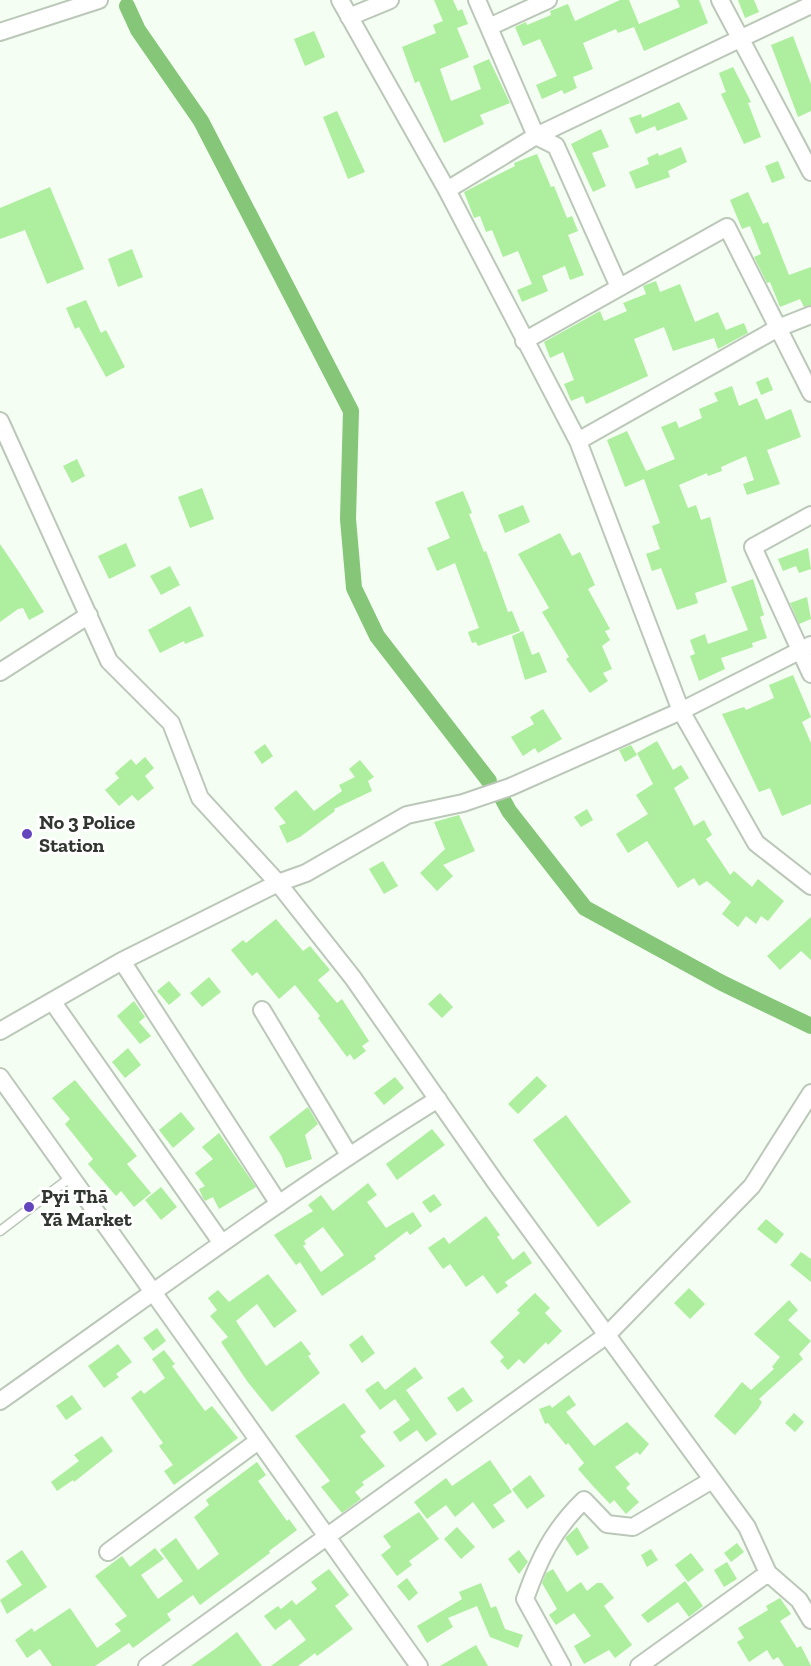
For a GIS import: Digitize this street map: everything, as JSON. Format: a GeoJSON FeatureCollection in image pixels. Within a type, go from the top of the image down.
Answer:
{"type":"FeatureCollection","features":[{"type":"Feature","properties":{"kind":"street"},"geometry":{"type":"LineString","coordinates":[[0,32],[99,0]]}},
{"type":"Feature","properties":{"kind":"street"},"geometry":{"type":"LineString","coordinates":[[340,0],[447,190],[578,441],[681,711],[756,843],[811,885]]}},
{"type":"Feature","properties":{"kind":"street"},"geometry":{"type":"LineString","coordinates":[[349,17],[390,0]]}},
{"type":"Feature","properties":{"kind":"street"},"geometry":{"type":"LineString","coordinates":[[477,0],[536,136],[556,146],[619,287]]}},
{"type":"Feature","properties":{"kind":"street"},"geometry":{"type":"LineString","coordinates":[[489,27],[548,0]]}},
{"type":"Feature","properties":{"kind":"street"},"geometry":{"type":"LineString","coordinates":[[720,0],[811,172]]}},
{"type":"Feature","properties":{"kind":"street"},"geometry":{"type":"LineString","coordinates":[[447,190],[536,136],[811,5]]}},
{"type":"Feature","properties":{"kind":"street"},"geometry":{"type":"LineString","coordinates":[[524,340],[727,227],[811,393]]}},
{"type":"Feature","properties":{"kind":"street"},"geometry":{"type":"LineString","coordinates":[[578,441],[778,328],[811,315]]}},
{"type":"Feature","properties":{"kind":"street"},"geometry":{"type":"LineString","coordinates":[[0,422],[109,661],[171,723],[200,798],[278,884],[353,978],[747,1527],[768,1573],[799,1600],[811,1620]]}},
{"type":"Feature","properties":{"kind":"street"},"geometry":{"type":"LineString","coordinates":[[811,515],[753,547],[806,648],[811,674]]}},
{"type":"Feature","properties":{"kind":"street"},"geometry":{"type":"LineString","coordinates":[[0,672],[89,615]]}},
{"type":"Feature","properties":{"kind":"street"},"geometry":{"type":"LineString","coordinates":[[0,1031],[123,961],[278,884],[306,873],[407,815],[463,803],[510,787],[681,711],[806,648]]}},
{"type":"Feature","properties":{"kind":"street"},"geometry":{"type":"LineString","coordinates":[[123,961],[279,1204]]}},
{"type":"Feature","properties":{"kind":"street"},"geometry":{"type":"LineString","coordinates":[[52,1001],[221,1242]]}},
{"type":"Feature","properties":{"kind":"street"},"geometry":{"type":"LineString","coordinates":[[262,1010],[349,1155]]}},
{"type":"Feature","properties":{"kind":"street"},"geometry":{"type":"LineString","coordinates":[[0,1077],[419,1666]]}},
{"type":"Feature","properties":{"kind":"street"},"geometry":{"type":"LineString","coordinates":[[147,1666],[607,1335],[752,1186],[811,1093]]}},
{"type":"Feature","properties":{"kind":"street"},"geometry":{"type":"LineString","coordinates":[[0,1401],[221,1242],[349,1155],[438,1099]]}},
{"type":"Feature","properties":{"kind":"street"},"geometry":{"type":"LineString","coordinates":[[108,1552],[258,1441]]}},
{"type":"Feature","properties":{"kind":"street"},"geometry":{"type":"LineString","coordinates":[[562,1666],[525,1599],[538,1560],[565,1519],[584,1500],[607,1524],[633,1527],[712,1480]]}},
{"type":"Feature","properties":{"kind":"street"},"geometry":{"type":"LineString","coordinates":[[639,1666],[768,1573]]}},
{"type":"Feature","properties":{"kind":"lane"},"geometry":{"type":"LineString","coordinates":[[0,1231],[71,1177]]}},
{"type":"Feature","properties":{"kind":"building"},"geometry":{"type":"Polygon","coordinates":[[[434,0],[453,0],[458,11],[462,9],[468,24],[457,28],[469,57],[440,69],[451,101],[481,89],[473,66],[489,59],[510,103],[480,115],[484,124],[444,143],[419,81],[415,83],[402,47],[436,33],[433,25],[443,21],[434,0]]]}},
{"type":"Feature","properties":{"kind":"building"},"geometry":{"type":"Polygon","coordinates":[[[620,0],[629,0],[639,24],[680,7],[677,0],[699,0],[708,23],[644,51],[634,27],[618,33],[616,29],[583,43],[593,69],[573,77],[577,88],[564,94],[562,90],[542,99],[536,85],[557,76],[540,39],[523,46],[515,27],[526,22],[527,25],[551,15],[550,11],[568,4],[575,21],[620,0]]]}},
{"type":"Feature","properties":{"kind":"building"},"geometry":{"type":"Polygon","coordinates":[[[738,0],[754,0],[759,12],[745,18],[738,0]]]}},
{"type":"Feature","properties":{"kind":"building"},"geometry":{"type":"Polygon","coordinates":[[[314,31],[325,57],[305,66],[294,39],[314,31]]]}},
{"type":"Feature","properties":{"kind":"building"},"geometry":{"type":"Polygon","coordinates":[[[793,36],[811,84],[811,111],[798,117],[771,45],[793,36]]]}},
{"type":"Feature","properties":{"kind":"building"},"geometry":{"type":"Polygon","coordinates":[[[733,67],[751,102],[748,103],[761,137],[744,144],[721,94],[726,92],[719,73],[733,67]]]}},
{"type":"Feature","properties":{"kind":"building"},"geometry":{"type":"Polygon","coordinates":[[[679,102],[688,119],[657,131],[655,126],[636,134],[629,118],[641,114],[642,118],[679,102]]]}},
{"type":"Feature","properties":{"kind":"building"},"geometry":{"type":"Polygon","coordinates":[[[337,111],[365,172],[348,179],[323,117],[337,111]]]}},
{"type":"Feature","properties":{"kind":"building"},"geometry":{"type":"Polygon","coordinates":[[[601,129],[609,147],[592,153],[606,186],[593,192],[571,144],[601,129]]]}},
{"type":"Feature","properties":{"kind":"building"},"geometry":{"type":"Polygon","coordinates":[[[681,147],[687,162],[668,171],[670,177],[636,189],[629,172],[649,164],[647,158],[681,147]]]}},
{"type":"Feature","properties":{"kind":"building"},"geometry":{"type":"Polygon","coordinates":[[[537,154],[551,187],[554,186],[567,218],[572,216],[578,231],[568,235],[584,275],[570,280],[565,266],[542,276],[548,291],[522,302],[517,290],[532,284],[518,251],[503,257],[492,230],[486,232],[480,216],[474,218],[464,192],[515,166],[514,163],[537,154]]]}},
{"type":"Feature","properties":{"kind":"building"},"geometry":{"type":"Polygon","coordinates":[[[778,161],[785,178],[772,183],[765,166],[778,161]]]}},
{"type":"Feature","properties":{"kind":"building"},"geometry":{"type":"Polygon","coordinates":[[[50,187],[84,269],[47,284],[25,230],[0,239],[0,208],[50,187]]]}},
{"type":"Feature","properties":{"kind":"building"},"geometry":{"type":"Polygon","coordinates":[[[748,192],[763,224],[768,222],[789,275],[811,267],[811,305],[804,307],[800,299],[780,307],[770,282],[767,283],[754,257],[761,254],[750,226],[742,229],[730,200],[748,192]]]}},
{"type":"Feature","properties":{"kind":"building"},"geometry":{"type":"Polygon","coordinates":[[[132,249],[143,277],[118,287],[108,259],[132,249]]]}},
{"type":"Feature","properties":{"kind":"building"},"geometry":{"type":"Polygon","coordinates":[[[656,281],[660,292],[680,284],[695,322],[718,312],[726,330],[744,323],[748,333],[718,349],[714,338],[673,351],[664,327],[634,339],[648,376],[586,404],[583,396],[571,401],[564,384],[574,380],[563,352],[550,358],[544,342],[600,311],[604,321],[627,311],[623,303],[646,294],[643,286],[656,281]]]}},
{"type":"Feature","properties":{"kind":"building"},"geometry":{"type":"Polygon","coordinates":[[[86,300],[101,333],[106,330],[125,367],[106,377],[79,327],[75,329],[66,308],[86,300]]]}},
{"type":"Feature","properties":{"kind":"building"},"geometry":{"type":"Polygon","coordinates":[[[768,377],[773,390],[761,395],[756,382],[768,377]]]}},
{"type":"Feature","properties":{"kind":"building"},"geometry":{"type":"Polygon","coordinates":[[[732,386],[739,406],[757,398],[766,420],[791,409],[801,437],[767,450],[780,484],[747,495],[743,484],[754,480],[746,456],[721,467],[722,471],[708,476],[707,473],[679,485],[688,508],[696,505],[701,520],[710,517],[727,582],[695,593],[698,603],[677,610],[661,568],[652,571],[646,554],[660,549],[652,526],[660,523],[644,479],[625,487],[607,440],[627,431],[646,471],[675,459],[661,427],[676,421],[679,428],[702,418],[699,409],[718,401],[714,393],[732,386]]]}},
{"type":"Feature","properties":{"kind":"building"},"geometry":{"type":"Polygon","coordinates":[[[77,459],[85,476],[72,483],[63,466],[77,459]]]}},
{"type":"Feature","properties":{"kind":"building"},"geometry":{"type":"Polygon","coordinates":[[[202,488],[214,519],[190,528],[178,497],[202,488]]]}},
{"type":"Feature","properties":{"kind":"building"},"geometry":{"type":"Polygon","coordinates":[[[463,491],[472,513],[469,514],[484,552],[486,551],[508,612],[512,611],[520,631],[478,646],[476,642],[472,643],[468,632],[479,628],[455,563],[437,571],[427,548],[450,538],[435,502],[463,491]]]}},
{"type":"Feature","properties":{"kind":"building"},"geometry":{"type":"Polygon","coordinates":[[[523,505],[530,522],[505,533],[498,515],[523,505]]]}},
{"type":"Feature","properties":{"kind":"building"},"geometry":{"type":"Polygon","coordinates":[[[560,533],[572,556],[580,552],[595,585],[588,589],[610,629],[605,631],[610,640],[602,646],[612,669],[603,673],[608,681],[590,693],[566,659],[569,657],[542,612],[549,608],[518,554],[560,533]]]}},
{"type":"Feature","properties":{"kind":"building"},"geometry":{"type":"Polygon","coordinates":[[[126,543],[136,566],[109,579],[98,556],[126,543]]]}},
{"type":"Feature","properties":{"kind":"building"},"geometry":{"type":"Polygon","coordinates":[[[0,544],[44,612],[29,620],[23,608],[0,622],[0,544]]]}},
{"type":"Feature","properties":{"kind":"building"},"geometry":{"type":"Polygon","coordinates":[[[808,548],[811,569],[799,573],[796,566],[783,571],[778,559],[808,548]]]}},
{"type":"Feature","properties":{"kind":"building"},"geometry":{"type":"Polygon","coordinates":[[[170,566],[180,585],[161,595],[150,576],[170,566]]]}},
{"type":"Feature","properties":{"kind":"building"},"geometry":{"type":"Polygon","coordinates":[[[753,579],[764,615],[760,617],[767,638],[752,643],[753,647],[721,658],[725,669],[699,681],[690,656],[695,654],[690,640],[705,634],[708,644],[748,630],[731,587],[753,579]]]}},
{"type":"Feature","properties":{"kind":"building"},"geometry":{"type":"Polygon","coordinates":[[[807,597],[811,619],[799,624],[790,603],[807,597]]]}},
{"type":"Feature","properties":{"kind":"building"},"geometry":{"type":"Polygon","coordinates":[[[190,606],[204,636],[185,644],[184,641],[160,653],[148,630],[190,606]]]}},
{"type":"Feature","properties":{"kind":"building"},"geometry":{"type":"Polygon","coordinates":[[[523,631],[532,655],[539,652],[547,672],[525,680],[512,636],[523,631]]]}},
{"type":"Feature","properties":{"kind":"building"},"geometry":{"type":"Polygon","coordinates":[[[793,675],[811,717],[802,722],[811,743],[811,804],[782,816],[770,788],[759,792],[722,714],[744,707],[746,710],[774,698],[769,685],[793,675]]]}},
{"type":"Feature","properties":{"kind":"building"},"geometry":{"type":"Polygon","coordinates":[[[543,709],[562,739],[538,753],[535,748],[523,756],[511,737],[534,724],[530,717],[543,709]]]}},
{"type":"Feature","properties":{"kind":"building"},"geometry":{"type":"Polygon","coordinates":[[[657,741],[673,770],[681,765],[689,778],[674,788],[694,826],[704,820],[712,835],[706,839],[730,875],[734,871],[752,887],[758,879],[784,901],[768,921],[761,916],[756,924],[746,916],[738,927],[722,914],[731,902],[707,881],[699,886],[694,878],[678,888],[647,841],[628,853],[616,834],[648,814],[636,795],[653,784],[637,753],[657,741]]]}},
{"type":"Feature","properties":{"kind":"building"},"geometry":{"type":"Polygon","coordinates":[[[265,744],[273,756],[262,764],[254,752],[265,744]]]}},
{"type":"Feature","properties":{"kind":"building"},"geometry":{"type":"Polygon","coordinates":[[[631,745],[637,755],[625,762],[619,750],[631,745]]]}},
{"type":"Feature","properties":{"kind":"building"},"geometry":{"type":"Polygon","coordinates":[[[145,757],[154,768],[145,776],[154,788],[138,801],[132,795],[119,806],[105,790],[119,778],[115,773],[131,759],[136,765],[145,757]]]}},
{"type":"Feature","properties":{"kind":"building"},"geometry":{"type":"Polygon","coordinates":[[[360,760],[374,777],[368,781],[372,791],[334,809],[335,811],[300,837],[287,843],[279,826],[286,823],[274,808],[296,790],[314,811],[342,791],[339,785],[355,777],[349,769],[360,760]]]}},
{"type":"Feature","properties":{"kind":"building"},"geometry":{"type":"Polygon","coordinates":[[[587,809],[593,820],[581,827],[574,817],[587,809]]]}},
{"type":"Feature","properties":{"kind":"building"},"geometry":{"type":"Polygon","coordinates":[[[459,815],[475,851],[443,865],[453,876],[437,891],[420,873],[445,849],[434,822],[459,815]]]}},
{"type":"Feature","properties":{"kind":"building"},"geometry":{"type":"Polygon","coordinates":[[[383,861],[398,886],[384,894],[369,869],[383,861]]]}},
{"type":"Feature","properties":{"kind":"building"},"geometry":{"type":"Polygon","coordinates":[[[811,917],[811,960],[801,951],[780,970],[767,956],[811,917]]]}},
{"type":"Feature","properties":{"kind":"building"},"geometry":{"type":"Polygon","coordinates":[[[276,919],[303,951],[310,946],[330,970],[318,980],[337,1003],[342,999],[369,1041],[362,1046],[366,1051],[354,1060],[350,1054],[347,1057],[318,1018],[320,1016],[295,985],[279,999],[257,972],[252,976],[231,950],[243,940],[246,943],[276,919]]]}},
{"type":"Feature","properties":{"kind":"building"},"geometry":{"type":"Polygon","coordinates":[[[209,977],[221,992],[202,1007],[190,993],[209,977]]]}},
{"type":"Feature","properties":{"kind":"building"},"geometry":{"type":"Polygon","coordinates":[[[169,981],[181,995],[169,1005],[157,991],[169,981]]]}},
{"type":"Feature","properties":{"kind":"building"},"geometry":{"type":"Polygon","coordinates":[[[440,993],[453,1007],[442,1018],[428,1004],[440,993]]]}},
{"type":"Feature","properties":{"kind":"building"},"geometry":{"type":"Polygon","coordinates":[[[134,1001],[145,1017],[139,1022],[151,1036],[140,1044],[117,1016],[134,1001]]]}},
{"type":"Feature","properties":{"kind":"building"},"geometry":{"type":"Polygon","coordinates":[[[128,1048],[141,1065],[125,1078],[112,1062],[128,1048]]]}},
{"type":"Feature","properties":{"kind":"building"},"geometry":{"type":"Polygon","coordinates":[[[537,1076],[547,1086],[518,1114],[508,1104],[537,1076]]]}},
{"type":"Feature","properties":{"kind":"building"},"geometry":{"type":"Polygon","coordinates":[[[395,1077],[404,1088],[384,1105],[374,1093],[395,1077]]]}},
{"type":"Feature","properties":{"kind":"building"},"geometry":{"type":"Polygon","coordinates":[[[75,1080],[137,1156],[127,1164],[151,1193],[134,1207],[121,1191],[116,1196],[88,1164],[93,1159],[65,1124],[70,1119],[52,1098],[75,1080]]]}},
{"type":"Feature","properties":{"kind":"building"},"geometry":{"type":"Polygon","coordinates":[[[308,1107],[318,1124],[305,1135],[312,1159],[286,1168],[281,1155],[269,1137],[308,1107]]]}},
{"type":"Feature","properties":{"kind":"building"},"geometry":{"type":"Polygon","coordinates":[[[181,1112],[195,1129],[173,1148],[159,1130],[181,1112]]]}},
{"type":"Feature","properties":{"kind":"building"},"geometry":{"type":"Polygon","coordinates":[[[566,1115],[631,1202],[598,1227],[533,1140],[566,1115]]]}},
{"type":"Feature","properties":{"kind":"building"},"geometry":{"type":"Polygon","coordinates":[[[432,1129],[445,1145],[397,1180],[386,1164],[432,1129]]]}},
{"type":"Feature","properties":{"kind":"building"},"geometry":{"type":"Polygon","coordinates":[[[219,1133],[256,1187],[219,1209],[213,1197],[205,1201],[199,1189],[205,1186],[195,1173],[213,1159],[202,1147],[219,1133]]]}},
{"type":"Feature","properties":{"kind":"building"},"geometry":{"type":"Polygon","coordinates":[[[368,1183],[377,1195],[367,1202],[386,1228],[413,1212],[422,1226],[410,1235],[407,1231],[374,1256],[376,1259],[322,1296],[300,1262],[296,1265],[274,1235],[313,1211],[308,1205],[321,1195],[333,1211],[368,1183]],[[323,1227],[304,1241],[306,1244],[303,1246],[321,1272],[344,1255],[323,1227]]]}},
{"type":"Feature","properties":{"kind":"building"},"geometry":{"type":"Polygon","coordinates":[[[161,1187],[177,1207],[161,1220],[145,1200],[161,1187]]]}},
{"type":"Feature","properties":{"kind":"building"},"geometry":{"type":"Polygon","coordinates":[[[434,1194],[442,1205],[430,1213],[422,1202],[434,1194]]]}},
{"type":"Feature","properties":{"kind":"building"},"geometry":{"type":"Polygon","coordinates":[[[486,1216],[500,1235],[497,1237],[513,1260],[524,1251],[532,1263],[505,1282],[508,1286],[497,1294],[483,1275],[466,1287],[450,1264],[443,1269],[428,1248],[444,1237],[449,1244],[486,1216]]]}},
{"type":"Feature","properties":{"kind":"building"},"geometry":{"type":"Polygon","coordinates":[[[766,1219],[784,1234],[776,1244],[757,1229],[766,1219]]]}},
{"type":"Feature","properties":{"kind":"building"},"geometry":{"type":"Polygon","coordinates":[[[801,1252],[811,1259],[811,1282],[790,1265],[801,1252]]]}},
{"type":"Feature","properties":{"kind":"building"},"geometry":{"type":"Polygon","coordinates":[[[268,1274],[297,1311],[274,1328],[257,1304],[236,1321],[266,1366],[301,1341],[311,1354],[308,1356],[320,1373],[272,1412],[247,1381],[221,1342],[228,1337],[210,1316],[217,1310],[208,1298],[218,1290],[229,1302],[268,1274]]]}},
{"type":"Feature","properties":{"kind":"building"},"geometry":{"type":"Polygon","coordinates":[[[689,1288],[705,1304],[690,1319],[674,1303],[689,1288]]]}},
{"type":"Feature","properties":{"kind":"building"},"geometry":{"type":"Polygon","coordinates":[[[535,1293],[550,1308],[545,1313],[562,1331],[548,1345],[546,1342],[524,1364],[519,1359],[508,1370],[500,1361],[504,1357],[490,1342],[520,1313],[517,1310],[535,1293]]]}},
{"type":"Feature","properties":{"kind":"building"},"geometry":{"type":"Polygon","coordinates":[[[789,1300],[798,1310],[788,1320],[811,1341],[799,1354],[803,1359],[759,1399],[762,1402],[758,1409],[735,1435],[714,1416],[742,1382],[751,1390],[774,1369],[772,1367],[780,1357],[754,1334],[789,1300]]]}},
{"type":"Feature","properties":{"kind":"building"},"geometry":{"type":"Polygon","coordinates":[[[157,1328],[166,1341],[153,1351],[143,1338],[157,1328]]]}},
{"type":"Feature","properties":{"kind":"building"},"geometry":{"type":"Polygon","coordinates":[[[362,1335],[375,1353],[362,1363],[349,1345],[362,1335]]]}},
{"type":"Feature","properties":{"kind":"building"},"geometry":{"type":"Polygon","coordinates":[[[118,1344],[132,1362],[116,1374],[119,1377],[104,1388],[88,1366],[118,1344]]]}},
{"type":"Feature","properties":{"kind":"building"},"geometry":{"type":"Polygon","coordinates":[[[164,1350],[175,1364],[172,1366],[205,1411],[212,1406],[238,1438],[174,1485],[164,1471],[173,1465],[159,1446],[163,1443],[131,1398],[141,1390],[144,1394],[165,1378],[152,1359],[164,1350]]]}},
{"type":"Feature","properties":{"kind":"building"},"geometry":{"type":"Polygon","coordinates":[[[415,1367],[423,1378],[406,1390],[437,1434],[426,1442],[417,1430],[400,1442],[393,1432],[410,1420],[395,1399],[380,1410],[365,1390],[378,1381],[385,1390],[415,1367]]]}},
{"type":"Feature","properties":{"kind":"building"},"geometry":{"type":"Polygon","coordinates":[[[463,1387],[473,1401],[457,1412],[447,1398],[463,1387]]]}},
{"type":"Feature","properties":{"kind":"building"},"geometry":{"type":"Polygon","coordinates":[[[72,1395],[82,1409],[66,1420],[56,1406],[72,1395]]]}},
{"type":"Feature","properties":{"kind":"building"},"geometry":{"type":"Polygon","coordinates":[[[569,1395],[576,1405],[566,1412],[594,1446],[627,1422],[649,1444],[640,1455],[637,1452],[615,1467],[630,1484],[626,1488],[639,1502],[626,1514],[614,1500],[610,1504],[592,1485],[578,1469],[584,1463],[548,1423],[545,1424],[539,1409],[550,1405],[552,1408],[569,1395]]]}},
{"type":"Feature","properties":{"kind":"building"},"geometry":{"type":"Polygon","coordinates":[[[344,1403],[366,1432],[360,1436],[385,1466],[362,1482],[364,1485],[355,1492],[361,1499],[342,1513],[321,1487],[330,1481],[295,1436],[344,1403]]]}},
{"type":"Feature","properties":{"kind":"building"},"geometry":{"type":"Polygon","coordinates":[[[794,1413],[804,1422],[795,1432],[785,1423],[794,1413]]]}},
{"type":"Feature","properties":{"kind":"building"},"geometry":{"type":"Polygon","coordinates":[[[102,1436],[113,1451],[74,1482],[73,1480],[57,1491],[51,1482],[79,1461],[74,1455],[102,1436]]]}},
{"type":"Feature","properties":{"kind":"building"},"geometry":{"type":"Polygon","coordinates":[[[490,1460],[512,1492],[493,1505],[505,1521],[493,1529],[473,1502],[455,1517],[446,1505],[427,1519],[414,1502],[446,1478],[452,1486],[490,1460]]]}},
{"type":"Feature","properties":{"kind":"building"},"geometry":{"type":"Polygon","coordinates":[[[257,1462],[266,1475],[258,1481],[287,1521],[289,1519],[297,1530],[200,1605],[193,1595],[167,1614],[171,1620],[133,1648],[129,1643],[95,1666],[52,1666],[40,1649],[27,1658],[15,1640],[32,1628],[34,1632],[70,1608],[97,1648],[121,1631],[115,1624],[127,1616],[95,1576],[122,1556],[130,1567],[155,1548],[164,1559],[141,1575],[158,1599],[183,1581],[160,1550],[176,1538],[198,1570],[219,1554],[194,1517],[209,1505],[206,1500],[257,1462]]]}},
{"type":"Feature","properties":{"kind":"building"},"geometry":{"type":"Polygon","coordinates":[[[530,1475],[545,1496],[527,1509],[512,1489],[530,1475]]]}},
{"type":"Feature","properties":{"kind":"building"},"geometry":{"type":"Polygon","coordinates":[[[419,1512],[439,1539],[409,1561],[412,1565],[397,1576],[381,1555],[391,1547],[383,1536],[419,1512]]]}},
{"type":"Feature","properties":{"kind":"building"},"geometry":{"type":"Polygon","coordinates":[[[457,1527],[475,1547],[461,1559],[444,1539],[457,1527]]]}},
{"type":"Feature","properties":{"kind":"building"},"geometry":{"type":"Polygon","coordinates":[[[577,1527],[589,1548],[577,1556],[565,1538],[577,1527]]]}},
{"type":"Feature","properties":{"kind":"building"},"geometry":{"type":"Polygon","coordinates":[[[737,1543],[744,1552],[731,1562],[724,1553],[737,1543]]]}},
{"type":"Feature","properties":{"kind":"building"},"geometry":{"type":"Polygon","coordinates":[[[651,1549],[658,1560],[647,1567],[641,1555],[651,1549]]]}},
{"type":"Feature","properties":{"kind":"building"},"geometry":{"type":"Polygon","coordinates":[[[22,1550],[47,1587],[7,1614],[0,1600],[22,1585],[6,1561],[22,1550]]]}},
{"type":"Feature","properties":{"kind":"building"},"geometry":{"type":"Polygon","coordinates":[[[519,1550],[528,1562],[519,1574],[508,1559],[519,1550]]]}},
{"type":"Feature","properties":{"kind":"building"},"geometry":{"type":"Polygon","coordinates":[[[691,1553],[704,1570],[688,1582],[675,1565],[691,1553]]]}},
{"type":"Feature","properties":{"kind":"building"},"geometry":{"type":"Polygon","coordinates":[[[727,1562],[737,1579],[724,1587],[714,1570],[727,1562]]]}},
{"type":"Feature","properties":{"kind":"building"},"geometry":{"type":"Polygon","coordinates":[[[329,1569],[349,1595],[335,1606],[353,1629],[317,1656],[315,1653],[298,1666],[271,1666],[306,1640],[290,1619],[275,1630],[264,1616],[278,1606],[281,1609],[292,1600],[296,1605],[317,1589],[311,1582],[329,1569]]]}},
{"type":"Feature","properties":{"kind":"building"},"geometry":{"type":"Polygon","coordinates":[[[553,1569],[567,1592],[581,1582],[587,1591],[597,1583],[602,1583],[614,1598],[604,1606],[632,1645],[615,1658],[609,1650],[584,1664],[574,1646],[591,1636],[574,1613],[556,1625],[549,1615],[557,1609],[542,1583],[546,1573],[553,1569]]]}},
{"type":"Feature","properties":{"kind":"building"},"geometry":{"type":"Polygon","coordinates":[[[407,1578],[418,1593],[409,1601],[397,1586],[407,1578]]]}},
{"type":"Feature","properties":{"kind":"building"},"geometry":{"type":"Polygon","coordinates":[[[685,1581],[703,1606],[689,1617],[678,1602],[648,1623],[641,1615],[685,1581]]]}},
{"type":"Feature","properties":{"kind":"building"},"geometry":{"type":"Polygon","coordinates":[[[481,1583],[491,1608],[496,1606],[505,1629],[523,1635],[518,1648],[490,1637],[477,1606],[448,1618],[453,1627],[427,1643],[417,1626],[462,1599],[459,1592],[481,1583]]]}},
{"type":"Feature","properties":{"kind":"building"},"geometry":{"type":"Polygon","coordinates":[[[780,1598],[791,1614],[780,1621],[797,1648],[801,1646],[811,1666],[784,1666],[778,1657],[773,1660],[767,1650],[749,1662],[737,1642],[744,1638],[738,1628],[768,1610],[766,1606],[780,1598]]]}},
{"type":"Feature","properties":{"kind":"building"},"geometry":{"type":"Polygon","coordinates":[[[237,1632],[262,1666],[191,1666],[215,1649],[237,1632]]]}},
{"type":"Feature","properties":{"kind":"building"},"geometry":{"type":"Polygon","coordinates":[[[476,1645],[488,1666],[440,1666],[476,1645]]]}},
{"type":"Feature","properties":{"kind":"waterway"},"geometry":{"type":"LineString","coordinates":[[127,6],[138,30],[201,121],[351,411],[348,519],[354,588],[377,636],[489,781]]}},
{"type":"Feature","properties":{"kind":"waterway"},"geometry":{"type":"LineString","coordinates":[[502,798],[509,811],[585,908],[722,983],[811,1026]]}},
{"type":"Feature","properties":{"kind":"place","name":"No 3 Police Station"},"geometry":{"type":"Point","coordinates":[27,834]}},
{"type":"Feature","properties":{"kind":"place","name":"Pyi Thā Yā Market"},"geometry":{"type":"Point","coordinates":[29,1207]}}]}
